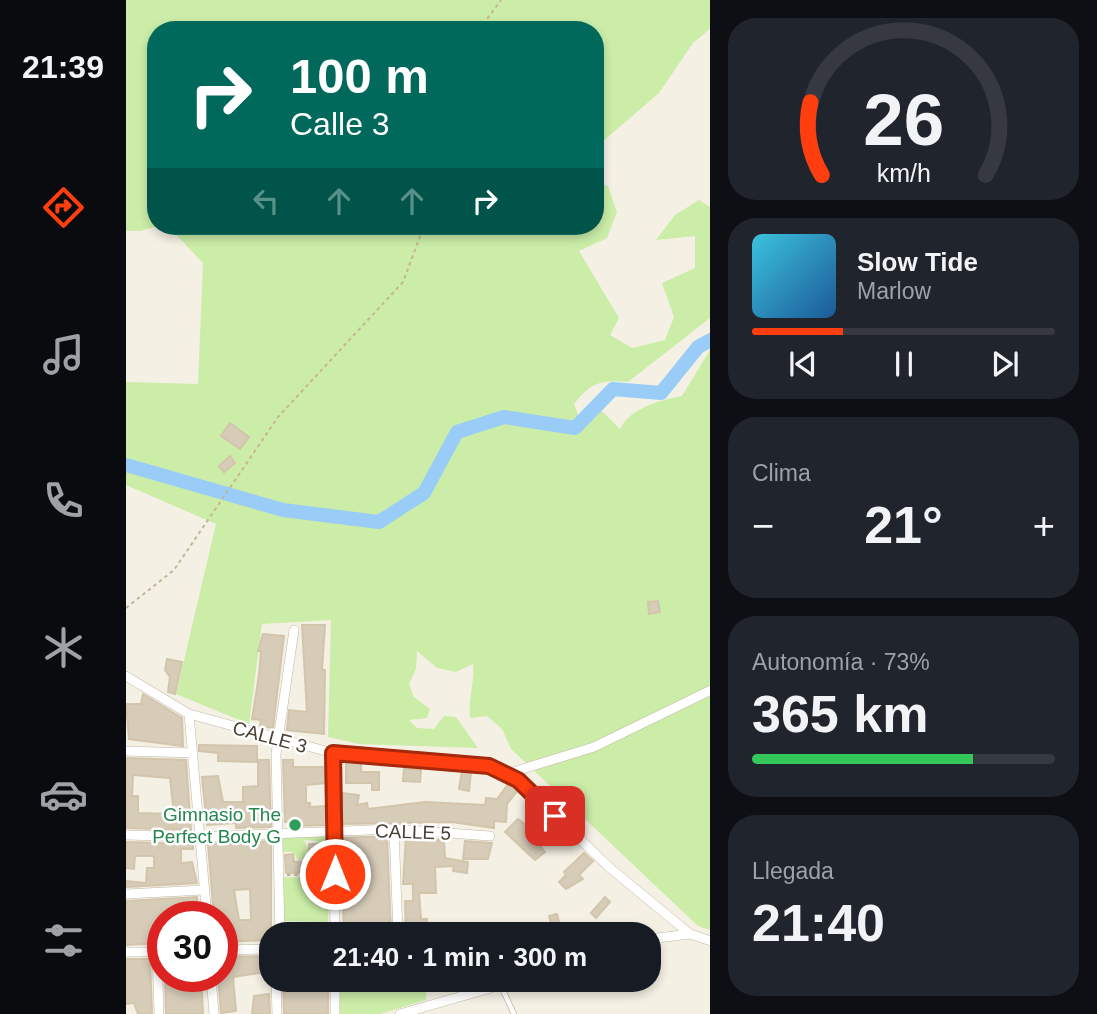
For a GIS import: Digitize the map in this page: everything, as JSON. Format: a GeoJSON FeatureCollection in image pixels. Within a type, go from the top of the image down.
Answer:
{"type":"FeatureCollection","features":[{"type":"Feature","properties":{"kind":"street"},"geometry":{"type":"LineString","coordinates":[[279,922],[278,739],[294,630]]}},
{"type":"Feature","properties":{"kind":"street","name":"CALLE 3"},"geometry":{"type":"LineString","coordinates":[[126,676],[189,714],[333,753],[470,762],[489,766],[518,780],[610,869],[690,934]]}},
{"type":"Feature","properties":{"kind":"street"},"geometry":{"type":"LineString","coordinates":[[506,774],[594,747],[710,690]]}},
{"type":"Feature","properties":{"kind":"street"},"geometry":{"type":"LineString","coordinates":[[189,714],[205,901]]}},
{"type":"Feature","properties":{"kind":"street"},"geometry":{"type":"LineString","coordinates":[[126,751],[193,753]]}},
{"type":"Feature","properties":{"kind":"street"},"geometry":{"type":"LineString","coordinates":[[333,753],[335,922]]}},
{"type":"Feature","properties":{"kind":"street"},"geometry":{"type":"LineString","coordinates":[[394,829],[398,922]]}},
{"type":"Feature","properties":{"kind":"street","name":"CALLE 5"},"geometry":{"type":"LineString","coordinates":[[126,835],[201,837],[394,829],[490,836]]}},
{"type":"Feature","properties":{"kind":"street"},"geometry":{"type":"LineString","coordinates":[[126,894],[204,891]]}},
{"type":"Feature","properties":{"kind":"street"},"geometry":{"type":"LineString","coordinates":[[661,938],[690,934],[710,941]]}},
{"type":"Feature","properties":{"kind":"street"},"geometry":{"type":"LineString","coordinates":[[238,950],[259,949]]}},
{"type":"Feature","properties":{"kind":"street"},"geometry":{"type":"LineString","coordinates":[[126,952],[147,952]]}},
{"type":"Feature","properties":{"kind":"street"},"geometry":{"type":"LineString","coordinates":[[159,992],[159,1014]]}},
{"type":"Feature","properties":{"kind":"street"},"geometry":{"type":"LineString","coordinates":[[212,992],[214,1014]]}},
{"type":"Feature","properties":{"kind":"street"},"geometry":{"type":"LineString","coordinates":[[276,992],[276,1014]]}},
{"type":"Feature","properties":{"kind":"street"},"geometry":{"type":"LineString","coordinates":[[335,992],[335,1014]]}},
{"type":"Feature","properties":{"kind":"street"},"geometry":{"type":"LineString","coordinates":[[400,1014],[479,992]]}},
{"type":"Feature","properties":{"kind":"lane"},"geometry":{"type":"LineString","coordinates":[[504,992],[514,1014]]}},
{"type":"Feature","properties":{"kind":"path"},"geometry":{"type":"LineString","coordinates":[[486,21],[501,0]]}},
{"type":"Feature","properties":{"kind":"path"},"geometry":{"type":"LineString","coordinates":[[126,608],[174,570],[278,417],[403,282],[421,235]]}},
{"type":"Feature","properties":{"kind":"path"},"geometry":{"type":"LineString","coordinates":[[277,876],[335,874]]}},
{"type":"Feature","properties":{"kind":"green space"},"geometry":{"type":"Polygon","coordinates":[[[126,0],[710,0],[710,29],[693,43],[659,93],[604,140],[604,21],[147,21],[147,229],[126,231],[126,0]]]}},
{"type":"Feature","properties":{"kind":"green space"},"geometry":{"type":"Polygon","coordinates":[[[604,185],[608,186],[617,212],[607,238],[579,251],[619,318],[610,335],[632,348],[665,340],[674,317],[662,283],[695,268],[695,236],[656,240],[675,215],[699,200],[710,207],[710,318],[628,382],[610,381],[597,384],[574,404],[579,417],[602,411],[620,429],[638,410],[682,396],[710,350],[710,930],[698,926],[511,749],[502,729],[487,716],[470,718],[473,664],[456,672],[437,668],[417,651],[416,669],[409,684],[414,697],[430,709],[427,718],[409,720],[417,728],[434,729],[444,716],[456,717],[478,748],[359,744],[328,737],[331,620],[262,624],[249,724],[176,694],[216,524],[126,485],[126,382],[198,384],[203,263],[177,235],[604,235],[604,185]],[[230,424],[221,436],[240,449],[249,437],[230,424]]]}},
{"type":"Feature","properties":{"kind":"green space"},"geometry":{"type":"Polygon","coordinates":[[[279,835],[333,835],[333,851],[318,847],[318,841],[304,840],[307,847],[305,857],[308,858],[298,860],[293,852],[279,852],[279,835]]]}},
{"type":"Feature","properties":{"kind":"green space"},"geometry":{"type":"Polygon","coordinates":[[[278,877],[329,878],[328,922],[277,921],[278,877]]]}},
{"type":"Feature","properties":{"kind":"green space"},"geometry":{"type":"Polygon","coordinates":[[[339,992],[426,992],[426,1000],[380,1014],[340,1014],[339,992]]]}},
{"type":"Feature","properties":{"kind":"building"},"geometry":{"type":"Polygon","coordinates":[[[230,423],[249,437],[240,449],[221,436],[230,423]]]}},
{"type":"Feature","properties":{"kind":"building"},"geometry":{"type":"Polygon","coordinates":[[[230,456],[235,463],[224,472],[219,466],[230,456]]]}},
{"type":"Feature","properties":{"kind":"building"},"geometry":{"type":"Polygon","coordinates":[[[658,601],[660,612],[649,614],[648,602],[658,601]]]}},
{"type":"Feature","properties":{"kind":"building"},"geometry":{"type":"Polygon","coordinates":[[[302,625],[325,625],[322,670],[325,670],[324,734],[287,730],[289,710],[307,712],[302,625]]]}},
{"type":"Feature","properties":{"kind":"building"},"geometry":{"type":"Polygon","coordinates":[[[263,634],[284,636],[273,728],[260,726],[261,720],[252,719],[259,675],[261,651],[258,651],[263,634]]]}},
{"type":"Feature","properties":{"kind":"building"},"geometry":{"type":"Polygon","coordinates":[[[167,659],[182,662],[175,694],[168,692],[170,677],[165,670],[167,659]]]}},
{"type":"Feature","properties":{"kind":"building"},"geometry":{"type":"Polygon","coordinates":[[[143,694],[182,718],[183,746],[129,739],[126,704],[141,704],[143,694]]]}},
{"type":"Feature","properties":{"kind":"building"},"geometry":{"type":"Polygon","coordinates":[[[199,745],[257,746],[257,762],[218,761],[218,753],[199,751],[199,745]]]}},
{"type":"Feature","properties":{"kind":"building"},"geometry":{"type":"Polygon","coordinates":[[[126,758],[186,760],[191,830],[126,828],[126,758]],[[133,775],[132,796],[138,796],[138,813],[174,814],[170,778],[133,775]]]}},
{"type":"Feature","properties":{"kind":"building"},"geometry":{"type":"Polygon","coordinates":[[[258,760],[269,760],[271,827],[236,828],[236,823],[207,825],[202,777],[218,776],[223,802],[243,802],[243,787],[258,786],[258,760]]]}},
{"type":"Feature","properties":{"kind":"building"},"geometry":{"type":"Polygon","coordinates":[[[283,760],[293,760],[293,767],[326,767],[326,783],[306,785],[306,803],[310,803],[310,807],[326,806],[327,825],[291,826],[291,822],[285,822],[283,760]]]}},
{"type":"Feature","properties":{"kind":"building"},"geometry":{"type":"Polygon","coordinates":[[[346,761],[361,762],[361,772],[379,772],[379,790],[372,790],[372,783],[346,783],[346,761]]]}},
{"type":"Feature","properties":{"kind":"building"},"geometry":{"type":"Polygon","coordinates":[[[404,769],[421,770],[420,782],[403,781],[404,769]]]}},
{"type":"Feature","properties":{"kind":"building"},"geometry":{"type":"Polygon","coordinates":[[[462,771],[471,771],[469,791],[459,789],[462,771]]]}},
{"type":"Feature","properties":{"kind":"building"},"geometry":{"type":"Polygon","coordinates":[[[509,783],[518,790],[507,804],[506,822],[494,821],[494,828],[452,822],[341,824],[343,793],[359,795],[357,805],[367,803],[368,809],[425,802],[485,805],[486,798],[497,799],[509,783]]]}},
{"type":"Feature","properties":{"kind":"building"},"geometry":{"type":"Polygon","coordinates":[[[518,819],[543,839],[538,843],[545,852],[535,860],[505,832],[518,819]]]}},
{"type":"Feature","properties":{"kind":"building"},"geometry":{"type":"Polygon","coordinates":[[[387,836],[391,922],[344,922],[341,838],[387,836]]]}},
{"type":"Feature","properties":{"kind":"building"},"geometry":{"type":"Polygon","coordinates":[[[406,837],[444,840],[445,858],[468,862],[467,873],[453,871],[454,866],[435,867],[436,893],[419,893],[421,919],[427,919],[427,922],[406,922],[405,901],[413,901],[413,884],[403,884],[406,837]]]}},
{"type":"Feature","properties":{"kind":"building"},"geometry":{"type":"Polygon","coordinates":[[[271,841],[271,922],[259,922],[259,940],[238,941],[238,914],[239,920],[251,920],[250,889],[234,890],[236,901],[213,901],[208,844],[271,841]]]}},
{"type":"Feature","properties":{"kind":"building"},"geometry":{"type":"Polygon","coordinates":[[[465,841],[492,843],[488,859],[463,859],[465,841]]]}},
{"type":"Feature","properties":{"kind":"building"},"geometry":{"type":"Polygon","coordinates":[[[126,842],[193,844],[193,849],[181,849],[181,863],[192,862],[197,883],[126,887],[126,881],[146,883],[147,868],[154,868],[154,856],[135,856],[134,869],[126,868],[126,842]]]}},
{"type":"Feature","properties":{"kind":"building"},"geometry":{"type":"Polygon","coordinates":[[[309,844],[317,844],[316,856],[327,856],[327,872],[286,873],[285,855],[293,854],[294,862],[308,861],[309,844]]]}},
{"type":"Feature","properties":{"kind":"building"},"geometry":{"type":"Polygon","coordinates":[[[584,853],[593,861],[579,875],[583,879],[566,889],[559,882],[566,875],[564,872],[584,853]]]}},
{"type":"Feature","properties":{"kind":"building"},"geometry":{"type":"Polygon","coordinates":[[[197,897],[197,901],[147,901],[147,944],[126,945],[126,901],[197,897]]]}},
{"type":"Feature","properties":{"kind":"building"},"geometry":{"type":"Polygon","coordinates":[[[605,897],[610,902],[596,918],[591,913],[605,897]]]}},
{"type":"Feature","properties":{"kind":"building"},"geometry":{"type":"Polygon","coordinates":[[[557,914],[559,922],[550,922],[549,916],[557,914]]]}},
{"type":"Feature","properties":{"kind":"building"},"geometry":{"type":"Polygon","coordinates":[[[259,956],[259,973],[238,976],[238,957],[259,956]]]}},
{"type":"Feature","properties":{"kind":"building"},"geometry":{"type":"Polygon","coordinates":[[[126,959],[147,959],[147,992],[151,992],[152,1014],[138,1014],[134,1003],[126,1004],[126,959]]]}},
{"type":"Feature","properties":{"kind":"building"},"geometry":{"type":"Polygon","coordinates":[[[165,992],[202,992],[203,1014],[166,1014],[165,992]]]}},
{"type":"Feature","properties":{"kind":"building"},"geometry":{"type":"Polygon","coordinates":[[[219,992],[234,992],[236,1011],[221,1013],[219,992]]]}},
{"type":"Feature","properties":{"kind":"building"},"geometry":{"type":"Polygon","coordinates":[[[283,992],[328,992],[328,1014],[284,1014],[283,992]]]}},
{"type":"Feature","properties":{"kind":"building"},"geometry":{"type":"Polygon","coordinates":[[[269,994],[270,1014],[252,1014],[254,996],[269,994]]]}},
{"type":"Feature","properties":{"kind":"waterway"},"geometry":{"type":"LineString","coordinates":[[126,465],[283,510],[379,522],[424,493],[457,432],[504,417],[575,428],[613,389],[661,393],[698,347],[710,341]]}},
{"type":"Feature","properties":{"kind":"place","name":"Gimnasio The Perfect Body G"},"geometry":{"type":"Point","coordinates":[295,825]}},
{"type":"Feature","properties":{"kind":"route"},"geometry":{"type":"LineString","coordinates":[[335,874],[333,753],[470,762],[489,766],[518,780],[555,816]]}}]}
